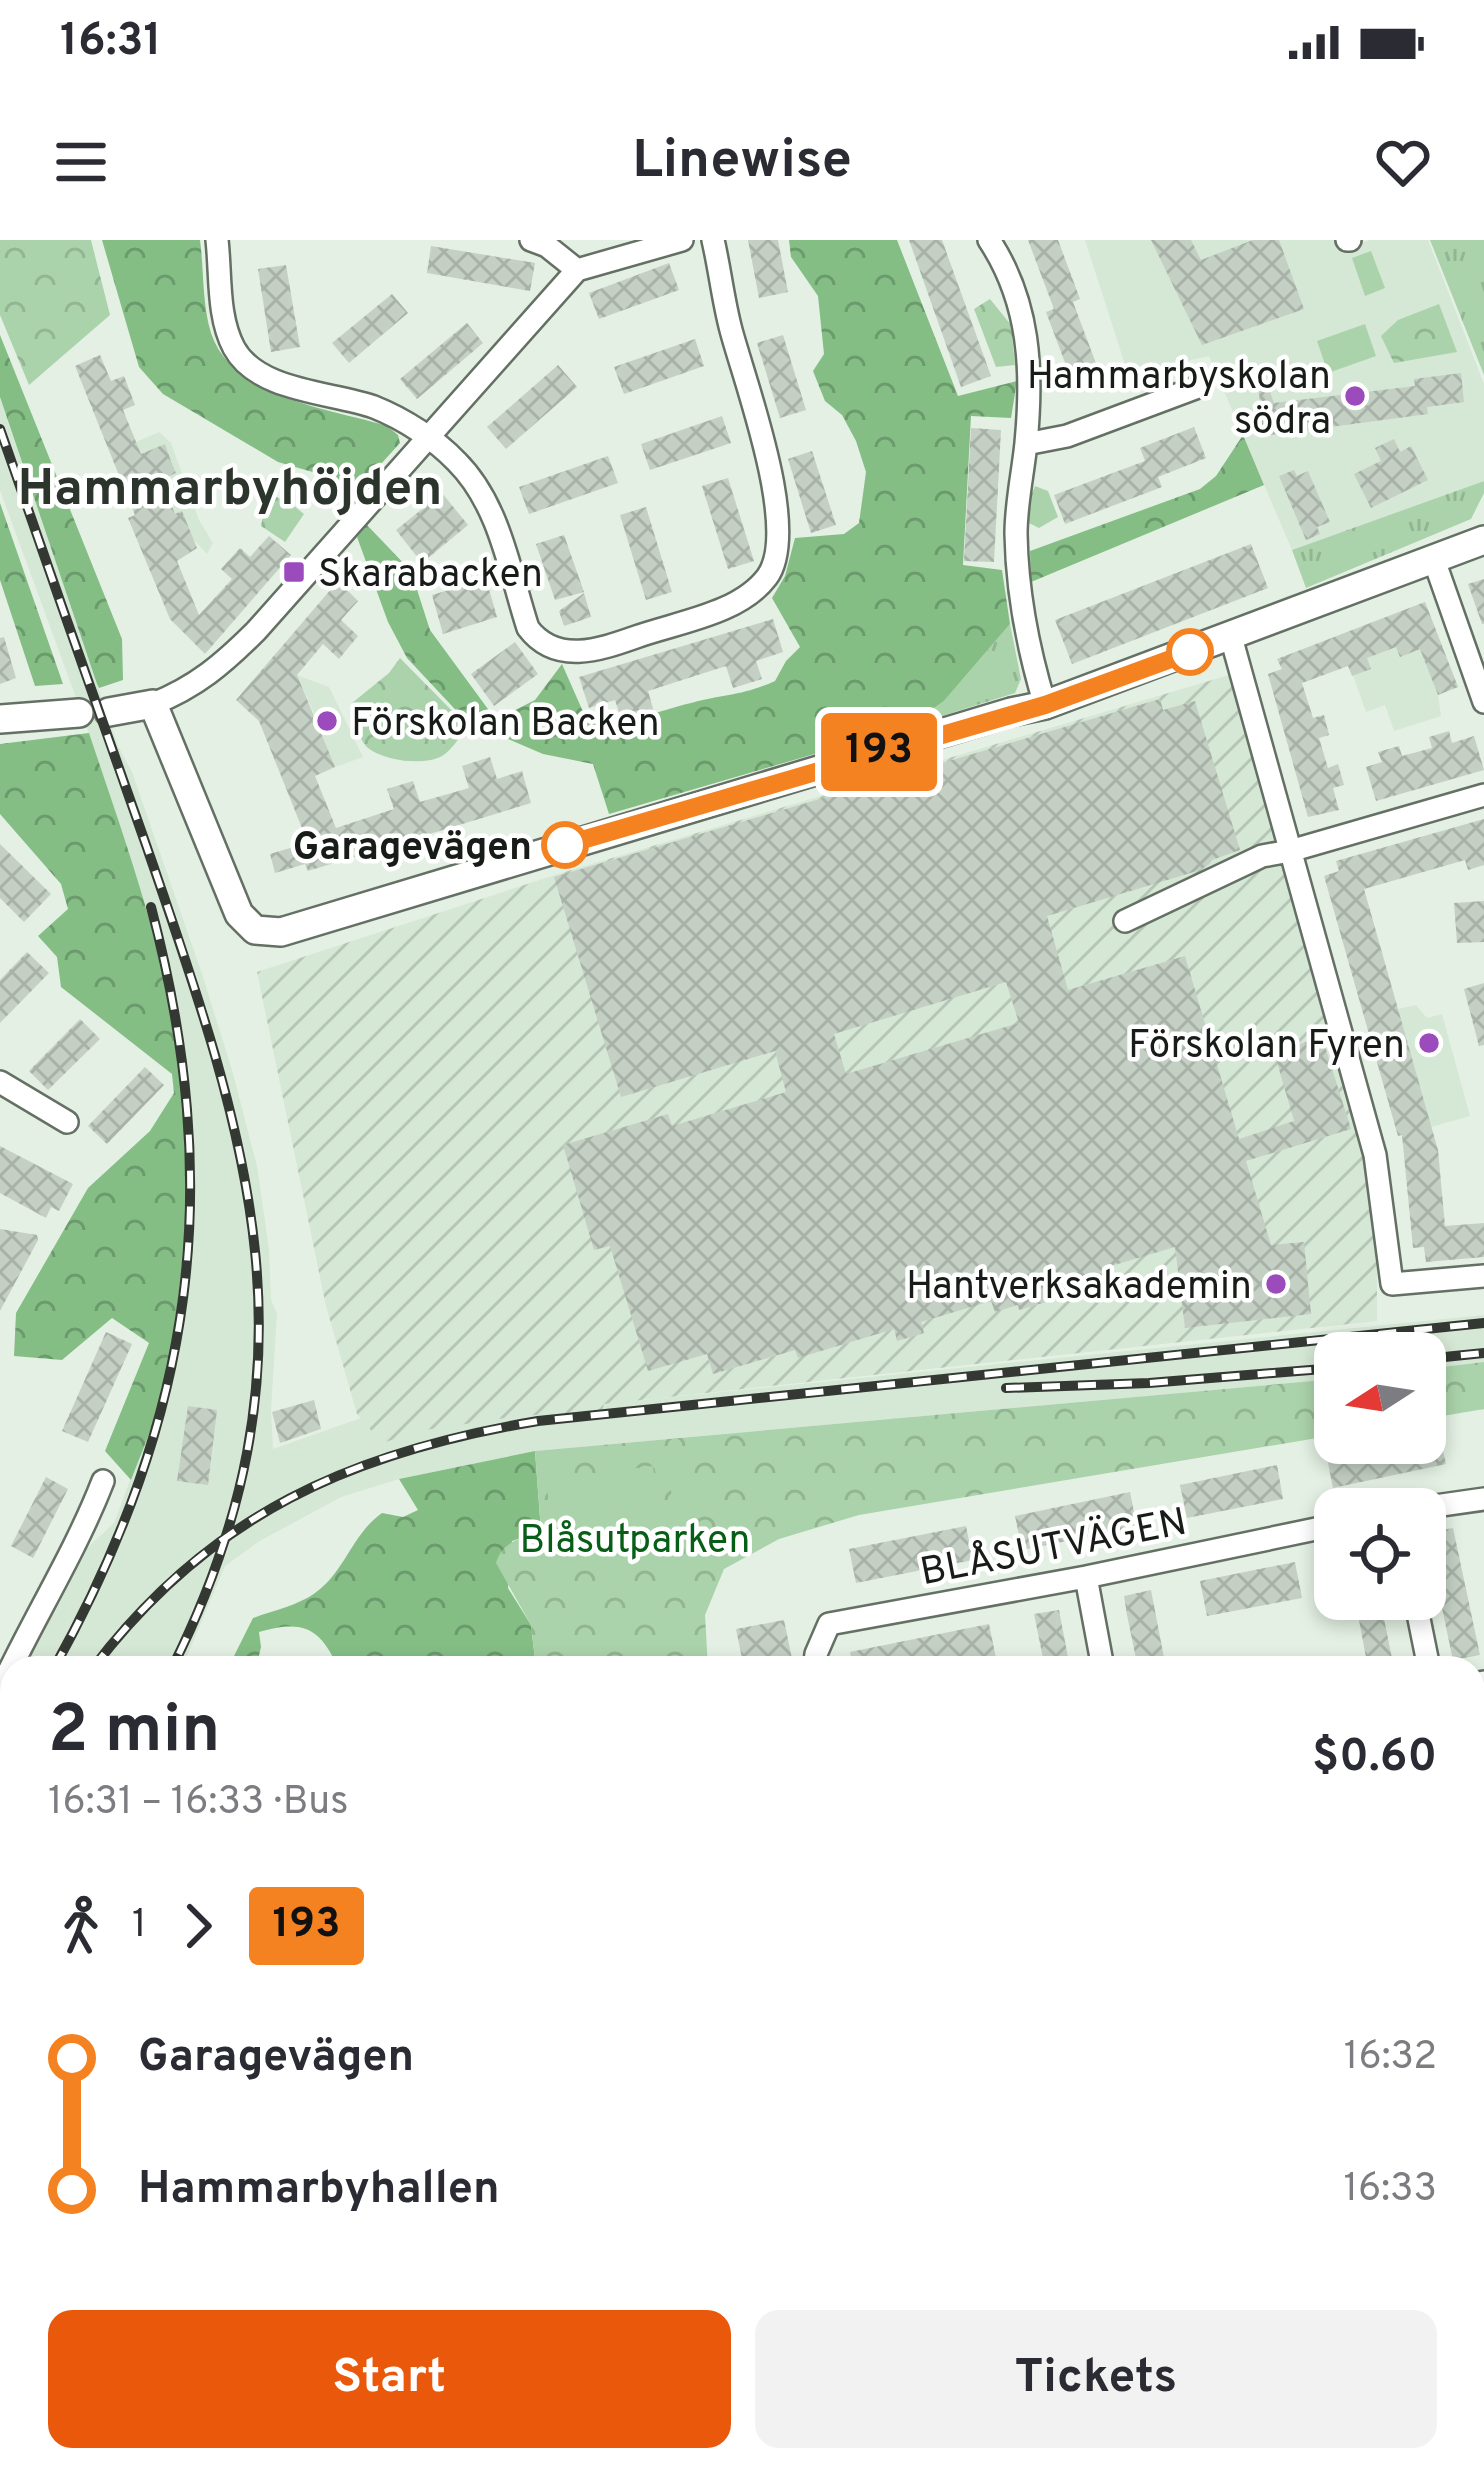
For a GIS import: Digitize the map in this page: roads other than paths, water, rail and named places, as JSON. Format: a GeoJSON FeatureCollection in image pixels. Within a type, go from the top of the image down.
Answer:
{"type":"FeatureCollection","features":[{"type":"Feature","properties":{"kind":"street"},"geometry":{"type":"LineString","coordinates":[[217,240],[226,328],[246,363],[277,380],[374,407],[426,436],[455,460],[486,499],[528,628],[551,648],[578,652],[601,650],[720,610],[749,594],[768,576],[778,552],[779,510],[729,322],[713,240]]}},
{"type":"Feature","properties":{"kind":"street"},"geometry":{"type":"LineString","coordinates":[[531,240],[547,246],[577,270]]}},
{"type":"Feature","properties":{"kind":"street"},"geometry":{"type":"LineString","coordinates":[[109,712],[153,704],[214,673],[256,632],[577,270],[682,240]]}},
{"type":"Feature","properties":{"kind":"street"},"geometry":{"type":"LineString","coordinates":[[989,240],[1005,265],[1024,315],[1029,369],[1016,531],[1019,596],[1045,705]]}},
{"type":"Feature","properties":{"kind":"street"},"geometry":{"type":"LineString","coordinates":[[1026,445],[1066,436],[1198,387]]}},
{"type":"Feature","properties":{"kind":"street"},"geometry":{"type":"LineString","coordinates":[[153,704],[239,914],[255,930],[280,932],[1045,705],[1484,540]]}},
{"type":"Feature","properties":{"kind":"street"},"geometry":{"type":"LineString","coordinates":[[1434,560],[1484,702]]}},
{"type":"Feature","properties":{"kind":"street"},"geometry":{"type":"LineString","coordinates":[[1232,637],[1375,1155],[1392,1284],[1484,1276]]}},
{"type":"Feature","properties":{"kind":"street"},"geometry":{"type":"LineString","coordinates":[[0,718],[80,713]]}},
{"type":"Feature","properties":{"kind":"street"},"geometry":{"type":"LineString","coordinates":[[1125,921],[1262,856],[1484,795]]}},
{"type":"Feature","properties":{"kind":"street"},"geometry":{"type":"LineString","coordinates":[[0,1082],[67,1122]]}},
{"type":"Feature","properties":{"kind":"street"},"geometry":{"type":"LineString","coordinates":[[16,1656],[55,1576],[83,1533],[103,1481]]}},
{"type":"Feature","properties":{"kind":"street"},"geometry":{"type":"LineString","coordinates":[[1446,1504],[1484,1499]]}},
{"type":"Feature","properties":{"kind":"street","name":"BLÅSUTVÄGEN"},"geometry":{"type":"LineString","coordinates":[[815,1656],[830,1624],[1314,1529]]}},
{"type":"Feature","properties":{"kind":"street"},"geometry":{"type":"LineString","coordinates":[[1086,1577],[1101,1656]]}},
{"type":"Feature","properties":{"kind":"street"},"geometry":{"type":"LineString","coordinates":[[1419,1620],[1427,1656]]}},
{"type":"Feature","properties":{"kind":"railway"},"geometry":{"type":"LineString","coordinates":[[0,429],[215,1055],[240,1155],[255,1254],[258,1352],[247,1452],[219,1557],[177,1656]]}},
{"type":"Feature","properties":{"kind":"railway"},"geometry":{"type":"LineString","coordinates":[[60,1656],[102,1574],[139,1481],[166,1389],[183,1297],[190,1204],[187,1108],[174,1010],[151,907]]}},
{"type":"Feature","properties":{"kind":"railway"},"geometry":{"type":"LineString","coordinates":[[103,1656],[138,1614],[236,1530],[346,1472],[470,1434],[538,1421],[1484,1323]]}},
{"type":"Feature","properties":{"kind":"railway"},"geometry":{"type":"LineString","coordinates":[[1446,1357],[1484,1353]]}},
{"type":"Feature","properties":{"kind":"railway"},"geometry":{"type":"LineString","coordinates":[[1006,1388],[1314,1370]]}},
{"type":"Feature","properties":{"kind":"place","name":"Hammarbyskolan södra"},"geometry":{"type":"Point","coordinates":[1355,396]}},
{"type":"Feature","properties":{"kind":"place","name":"Skarabacken"},"geometry":{"type":"Point","coordinates":[294,572]}},
{"type":"Feature","properties":{"kind":"place","name":"Förskolan Backen"},"geometry":{"type":"Point","coordinates":[327,721]}},
{"type":"Feature","properties":{"kind":"place","name":"Garagevägen"},"geometry":{"type":"Point","coordinates":[565,845]}},
{"type":"Feature","properties":{"kind":"place","name":"Förskolan Fyren"},"geometry":{"type":"Point","coordinates":[1429,1043]}},
{"type":"Feature","properties":{"kind":"place","name":"Hantverksakademin"},"geometry":{"type":"Point","coordinates":[1276,1284]}},
{"type":"Feature","properties":{"kind":"district","name":"Hammarbyhöjden"},"geometry":{"type":"Point","coordinates":[230,486]}},
{"type":"Feature","properties":{"kind":"park label","name":"Blåsutparken"},"geometry":{"type":"Point","coordinates":[635,1538]}}]}
